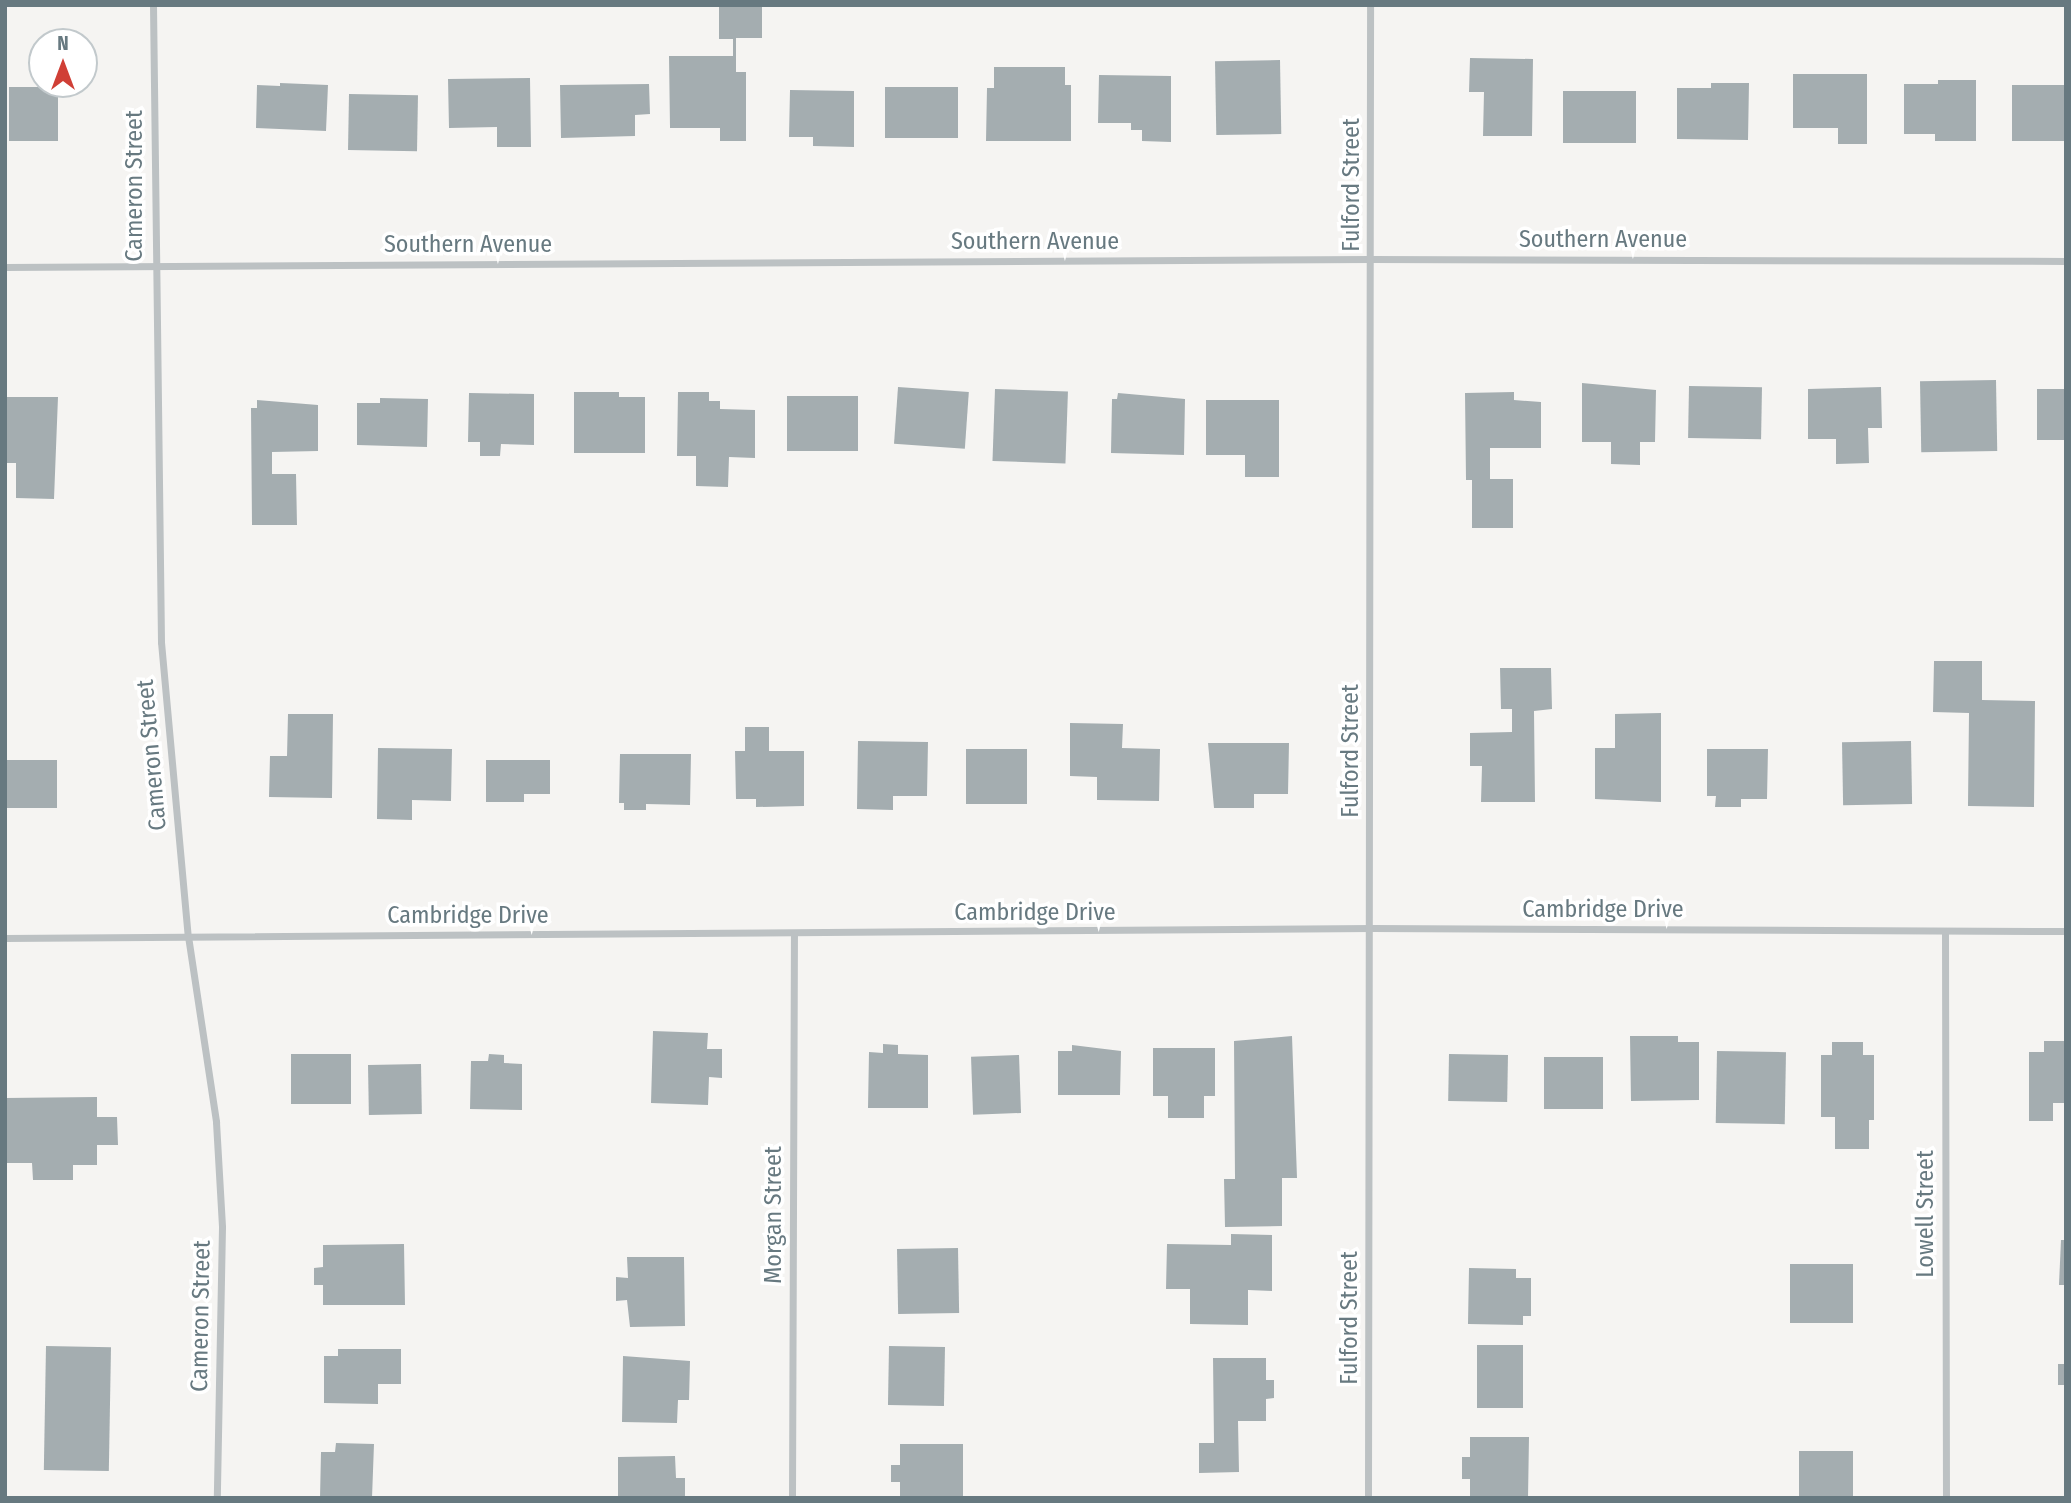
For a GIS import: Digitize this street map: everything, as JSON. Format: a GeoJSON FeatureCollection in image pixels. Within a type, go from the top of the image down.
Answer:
{"type":"FeatureCollection","features":[{"type":"Feature","properties":{"kind":"street","name":"Cameron Street"},"geometry":{"type":"LineString","coordinates":[[153,5],[154,266],[161,642],[188,936],[216,1122],[222,1227],[217,1498]]}},
{"type":"Feature","properties":{"kind":"street","name":"Fulford Street"},"geometry":{"type":"LineString","coordinates":[[1368,1498],[1372,928],[1370,5]]}},
{"type":"Feature","properties":{"kind":"street","name":"Southern Avenue"},"geometry":{"type":"LineString","coordinates":[[5,267],[1371,258],[2066,261]]}},
{"type":"Feature","properties":{"kind":"street","name":"Cambridge Drive"},"geometry":{"type":"LineString","coordinates":[[5,937],[1372,928],[2066,931]]}},
{"type":"Feature","properties":{"kind":"street","name":"Lowell Street"},"geometry":{"type":"LineString","coordinates":[[1945,931],[1946,1498]]}},
{"type":"Feature","properties":{"kind":"street","name":"Morgan Street"},"geometry":{"type":"LineString","coordinates":[[792,1498],[794,933]]}},
{"type":"Feature","properties":{"kind":"building"},"geometry":{"type":"Polygon","coordinates":[[[719,5],[762,5],[762,38],[736,38],[736,72],[746,72],[746,141],[720,141],[720,128],[670,128],[669,56],[733,56],[733,39],[719,39],[719,5]]]}},
{"type":"Feature","properties":{"kind":"building"},"geometry":{"type":"Polygon","coordinates":[[[1470,58],[1533,59],[1532,136],[1483,136],[1484,92],[1469,92],[1470,58]]]}},
{"type":"Feature","properties":{"kind":"building"},"geometry":{"type":"Polygon","coordinates":[[[1280,60],[1281,134],[1216,135],[1215,61],[1280,60]]]}},
{"type":"Feature","properties":{"kind":"building"},"geometry":{"type":"Polygon","coordinates":[[[994,67],[1065,67],[1065,85],[1071,85],[1071,141],[986,141],[987,88],[994,88],[994,67]]]}},
{"type":"Feature","properties":{"kind":"building"},"geometry":{"type":"Polygon","coordinates":[[[1793,74],[1867,74],[1867,144],[1838,144],[1838,128],[1793,128],[1793,74]]]}},
{"type":"Feature","properties":{"kind":"building"},"geometry":{"type":"Polygon","coordinates":[[[1099,75],[1171,76],[1171,142],[1142,141],[1142,130],[1131,130],[1131,123],[1098,123],[1099,75]]]}},
{"type":"Feature","properties":{"kind":"building"},"geometry":{"type":"Polygon","coordinates":[[[530,78],[531,147],[497,147],[497,127],[449,128],[448,79],[530,78]]]}},
{"type":"Feature","properties":{"kind":"building"},"geometry":{"type":"Polygon","coordinates":[[[1938,80],[1976,80],[1976,141],[1935,141],[1935,134],[1904,134],[1904,84],[1938,84],[1938,80]]]}},
{"type":"Feature","properties":{"kind":"building"},"geometry":{"type":"Polygon","coordinates":[[[280,83],[328,85],[326,131],[256,128],[257,85],[280,86],[280,83]]]}},
{"type":"Feature","properties":{"kind":"building"},"geometry":{"type":"Polygon","coordinates":[[[1711,83],[1749,83],[1748,140],[1677,139],[1677,88],[1711,88],[1711,83]]]}},
{"type":"Feature","properties":{"kind":"building"},"geometry":{"type":"Polygon","coordinates":[[[649,84],[650,114],[635,115],[635,136],[561,138],[560,85],[649,84]]]}},
{"type":"Feature","properties":{"kind":"building"},"geometry":{"type":"Polygon","coordinates":[[[2012,85],[2066,85],[2066,141],[2012,141],[2012,85]]]}},
{"type":"Feature","properties":{"kind":"building"},"geometry":{"type":"Polygon","coordinates":[[[9,87],[28,87],[28,98],[58,98],[58,141],[9,141],[9,87]]]}},
{"type":"Feature","properties":{"kind":"building"},"geometry":{"type":"Polygon","coordinates":[[[885,87],[958,87],[958,138],[885,138],[885,87]]]}},
{"type":"Feature","properties":{"kind":"building"},"geometry":{"type":"Polygon","coordinates":[[[790,90],[854,91],[854,147],[813,146],[813,137],[789,137],[790,90]]]}},
{"type":"Feature","properties":{"kind":"building"},"geometry":{"type":"Polygon","coordinates":[[[1563,91],[1636,91],[1636,143],[1563,143],[1563,91]]]}},
{"type":"Feature","properties":{"kind":"building"},"geometry":{"type":"Polygon","coordinates":[[[349,94],[418,95],[417,151],[348,150],[349,94]]]}},
{"type":"Feature","properties":{"kind":"building"},"geometry":{"type":"Polygon","coordinates":[[[1996,380],[1997,451],[1921,452],[1920,381],[1996,380]]]}},
{"type":"Feature","properties":{"kind":"building"},"geometry":{"type":"Polygon","coordinates":[[[1582,383],[1656,390],[1655,442],[1640,442],[1640,465],[1611,464],[1611,442],[1582,442],[1582,383]]]}},
{"type":"Feature","properties":{"kind":"building"},"geometry":{"type":"Polygon","coordinates":[[[1689,386],[1762,387],[1761,439],[1688,438],[1689,386]]]}},
{"type":"Feature","properties":{"kind":"building"},"geometry":{"type":"Polygon","coordinates":[[[898,387],[969,392],[965,449],[894,444],[898,387]]]}},
{"type":"Feature","properties":{"kind":"building"},"geometry":{"type":"Polygon","coordinates":[[[1881,387],[1882,428],[1868,428],[1869,463],[1836,464],[1836,439],[1808,439],[1808,389],[1881,387]]]}},
{"type":"Feature","properties":{"kind":"building"},"geometry":{"type":"Polygon","coordinates":[[[995,389],[1068,392],[1065,464],[992,461],[995,389]]]}},
{"type":"Feature","properties":{"kind":"building"},"geometry":{"type":"Polygon","coordinates":[[[2037,389],[2066,389],[2066,440],[2037,440],[2037,389]]]}},
{"type":"Feature","properties":{"kind":"building"},"geometry":{"type":"Polygon","coordinates":[[[574,392],[619,392],[619,397],[645,397],[645,453],[574,453],[574,392]]]}},
{"type":"Feature","properties":{"kind":"building"},"geometry":{"type":"Polygon","coordinates":[[[678,392],[709,392],[709,401],[720,401],[720,409],[755,410],[755,458],[729,457],[728,487],[696,486],[696,456],[677,456],[678,392]]]}},
{"type":"Feature","properties":{"kind":"building"},"geometry":{"type":"Polygon","coordinates":[[[1514,392],[1514,400],[1541,402],[1541,448],[1490,448],[1490,479],[1513,479],[1513,528],[1472,528],[1472,480],[1466,480],[1465,393],[1514,392]]]}},
{"type":"Feature","properties":{"kind":"building"},"geometry":{"type":"Polygon","coordinates":[[[469,393],[534,394],[534,445],[501,444],[500,456],[480,456],[480,442],[468,442],[469,393]]]}},
{"type":"Feature","properties":{"kind":"building"},"geometry":{"type":"Polygon","coordinates":[[[1118,393],[1185,399],[1184,455],[1111,453],[1112,399],[1117,399],[1118,393]]]}},
{"type":"Feature","properties":{"kind":"building"},"geometry":{"type":"Polygon","coordinates":[[[787,396],[858,396],[858,451],[787,451],[787,396]]]}},
{"type":"Feature","properties":{"kind":"building"},"geometry":{"type":"Polygon","coordinates":[[[7,397],[58,397],[54,499],[16,498],[16,463],[5,463],[7,397]]]}},
{"type":"Feature","properties":{"kind":"building"},"geometry":{"type":"Polygon","coordinates":[[[380,398],[428,399],[427,447],[357,445],[357,403],[380,403],[380,398]]]}},
{"type":"Feature","properties":{"kind":"building"},"geometry":{"type":"Polygon","coordinates":[[[257,400],[318,405],[318,451],[272,452],[272,474],[296,474],[297,525],[252,525],[251,408],[257,408],[257,400]]]}},
{"type":"Feature","properties":{"kind":"building"},"geometry":{"type":"Polygon","coordinates":[[[1206,400],[1279,400],[1279,477],[1245,477],[1245,455],[1206,455],[1206,400]]]}},
{"type":"Feature","properties":{"kind":"building"},"geometry":{"type":"Polygon","coordinates":[[[1934,661],[1982,661],[1982,700],[2035,701],[2034,807],[1968,806],[1969,713],[1933,712],[1934,661]]]}},
{"type":"Feature","properties":{"kind":"building"},"geometry":{"type":"Polygon","coordinates":[[[1500,668],[1551,668],[1552,709],[1534,711],[1535,802],[1481,802],[1482,766],[1470,766],[1470,733],[1512,732],[1512,709],[1501,709],[1500,668]]]}},
{"type":"Feature","properties":{"kind":"building"},"geometry":{"type":"Polygon","coordinates":[[[1661,713],[1661,802],[1595,799],[1595,748],[1615,748],[1615,714],[1661,713]]]}},
{"type":"Feature","properties":{"kind":"building"},"geometry":{"type":"Polygon","coordinates":[[[288,714],[333,714],[332,798],[269,797],[270,756],[287,756],[288,714]]]}},
{"type":"Feature","properties":{"kind":"building"},"geometry":{"type":"Polygon","coordinates":[[[1070,723],[1123,724],[1122,748],[1160,749],[1159,801],[1097,800],[1097,777],[1070,776],[1070,723]]]}},
{"type":"Feature","properties":{"kind":"building"},"geometry":{"type":"Polygon","coordinates":[[[745,727],[769,727],[769,751],[804,751],[804,806],[756,807],[756,799],[736,799],[735,751],[745,751],[745,727]]]}},
{"type":"Feature","properties":{"kind":"building"},"geometry":{"type":"Polygon","coordinates":[[[858,741],[928,742],[927,796],[893,796],[893,810],[857,809],[858,741]]]}},
{"type":"Feature","properties":{"kind":"building"},"geometry":{"type":"Polygon","coordinates":[[[1911,741],[1912,804],[1843,805],[1842,742],[1911,741]]]}},
{"type":"Feature","properties":{"kind":"building"},"geometry":{"type":"Polygon","coordinates":[[[1208,743],[1289,743],[1288,794],[1254,794],[1254,808],[1214,808],[1208,743]]]}},
{"type":"Feature","properties":{"kind":"building"},"geometry":{"type":"Polygon","coordinates":[[[378,748],[452,749],[451,801],[412,800],[412,820],[377,819],[378,748]]]}},
{"type":"Feature","properties":{"kind":"building"},"geometry":{"type":"Polygon","coordinates":[[[966,749],[1027,749],[1027,804],[966,804],[966,749]]]}},
{"type":"Feature","properties":{"kind":"building"},"geometry":{"type":"Polygon","coordinates":[[[1707,749],[1768,749],[1767,799],[1741,799],[1741,807],[1715,807],[1716,796],[1707,796],[1707,749]]]}},
{"type":"Feature","properties":{"kind":"building"},"geometry":{"type":"Polygon","coordinates":[[[620,754],[691,754],[690,805],[646,804],[646,810],[624,810],[624,803],[619,803],[620,754]]]}},
{"type":"Feature","properties":{"kind":"building"},"geometry":{"type":"Polygon","coordinates":[[[5,760],[57,760],[57,808],[5,808],[5,760]]]}},
{"type":"Feature","properties":{"kind":"building"},"geometry":{"type":"Polygon","coordinates":[[[486,760],[550,760],[550,794],[524,794],[524,802],[486,802],[486,760]]]}},
{"type":"Feature","properties":{"kind":"building"},"geometry":{"type":"Polygon","coordinates":[[[653,1031],[708,1033],[707,1049],[722,1049],[722,1078],[709,1077],[708,1105],[651,1103],[653,1031]]]}},
{"type":"Feature","properties":{"kind":"building"},"geometry":{"type":"Polygon","coordinates":[[[1292,1036],[1297,1178],[1282,1178],[1282,1226],[1225,1227],[1224,1179],[1235,1179],[1234,1041],[1292,1036]]]}},
{"type":"Feature","properties":{"kind":"building"},"geometry":{"type":"Polygon","coordinates":[[[1630,1036],[1678,1036],[1678,1042],[1699,1042],[1699,1100],[1631,1101],[1630,1036]]]}},
{"type":"Feature","properties":{"kind":"building"},"geometry":{"type":"Polygon","coordinates":[[[2044,1041],[2066,1041],[2066,1103],[2053,1103],[2053,1121],[2029,1121],[2029,1052],[2044,1052],[2044,1041]]]}},
{"type":"Feature","properties":{"kind":"building"},"geometry":{"type":"Polygon","coordinates":[[[1832,1042],[1863,1042],[1863,1055],[1874,1055],[1874,1120],[1869,1120],[1869,1149],[1835,1149],[1835,1117],[1821,1117],[1821,1055],[1832,1055],[1832,1042]]]}},
{"type":"Feature","properties":{"kind":"building"},"geometry":{"type":"Polygon","coordinates":[[[883,1044],[898,1045],[898,1054],[928,1055],[928,1108],[868,1108],[869,1052],[883,1053],[883,1044]]]}},
{"type":"Feature","properties":{"kind":"building"},"geometry":{"type":"Polygon","coordinates":[[[1072,1045],[1121,1051],[1120,1095],[1058,1095],[1058,1051],[1072,1051],[1072,1045]]]}},
{"type":"Feature","properties":{"kind":"building"},"geometry":{"type":"Polygon","coordinates":[[[1153,1048],[1215,1048],[1215,1096],[1204,1096],[1204,1118],[1168,1118],[1168,1096],[1153,1096],[1153,1048]]]}},
{"type":"Feature","properties":{"kind":"building"},"geometry":{"type":"Polygon","coordinates":[[[1717,1051],[1786,1052],[1785,1124],[1716,1123],[1717,1051]]]}},
{"type":"Feature","properties":{"kind":"building"},"geometry":{"type":"Polygon","coordinates":[[[291,1054],[351,1054],[351,1104],[291,1104],[291,1054]]]}},
{"type":"Feature","properties":{"kind":"building"},"geometry":{"type":"Polygon","coordinates":[[[489,1054],[504,1055],[504,1063],[522,1064],[522,1110],[470,1109],[471,1061],[488,1061],[489,1054]]]}},
{"type":"Feature","properties":{"kind":"building"},"geometry":{"type":"Polygon","coordinates":[[[1449,1054],[1508,1055],[1507,1102],[1448,1101],[1449,1054]]]}},
{"type":"Feature","properties":{"kind":"building"},"geometry":{"type":"Polygon","coordinates":[[[1019,1055],[1021,1113],[973,1115],[971,1057],[1019,1055]]]}},
{"type":"Feature","properties":{"kind":"building"},"geometry":{"type":"Polygon","coordinates":[[[1544,1057],[1603,1057],[1603,1109],[1544,1109],[1544,1057]]]}},
{"type":"Feature","properties":{"kind":"building"},"geometry":{"type":"Polygon","coordinates":[[[421,1064],[422,1114],[369,1115],[368,1065],[421,1064]]]}},
{"type":"Feature","properties":{"kind":"building"},"geometry":{"type":"Polygon","coordinates":[[[97,1097],[97,1117],[117,1117],[118,1145],[97,1145],[97,1165],[73,1165],[73,1180],[33,1180],[32,1163],[5,1163],[5,1098],[97,1097]]]}},
{"type":"Feature","properties":{"kind":"building"},"geometry":{"type":"Polygon","coordinates":[[[1231,1234],[1272,1235],[1272,1291],[1248,1290],[1248,1325],[1190,1324],[1190,1289],[1166,1289],[1167,1244],[1231,1245],[1231,1234]]]}},
{"type":"Feature","properties":{"kind":"building"},"geometry":{"type":"Polygon","coordinates":[[[2061,1240],[2066,1240],[2066,1285],[2059,1285],[2061,1240]]]}},
{"type":"Feature","properties":{"kind":"building"},"geometry":{"type":"Polygon","coordinates":[[[404,1244],[405,1305],[323,1305],[323,1285],[314,1285],[314,1268],[323,1267],[323,1245],[404,1244]]]}},
{"type":"Feature","properties":{"kind":"building"},"geometry":{"type":"Polygon","coordinates":[[[958,1248],[959,1313],[898,1314],[897,1249],[958,1248]]]}},
{"type":"Feature","properties":{"kind":"building"},"geometry":{"type":"Polygon","coordinates":[[[627,1257],[684,1257],[685,1326],[630,1327],[627,1300],[616,1301],[616,1277],[628,1278],[627,1257]]]}},
{"type":"Feature","properties":{"kind":"building"},"geometry":{"type":"Polygon","coordinates":[[[1790,1264],[1853,1264],[1853,1323],[1790,1323],[1790,1264]]]}},
{"type":"Feature","properties":{"kind":"building"},"geometry":{"type":"Polygon","coordinates":[[[1469,1268],[1516,1269],[1516,1278],[1531,1278],[1531,1316],[1523,1316],[1523,1325],[1468,1324],[1469,1268]]]}},
{"type":"Feature","properties":{"kind":"building"},"geometry":{"type":"Polygon","coordinates":[[[1477,1345],[1523,1345],[1523,1408],[1477,1408],[1477,1345]]]}},
{"type":"Feature","properties":{"kind":"building"},"geometry":{"type":"Polygon","coordinates":[[[46,1346],[111,1347],[109,1471],[44,1470],[46,1346]]]}},
{"type":"Feature","properties":{"kind":"building"},"geometry":{"type":"Polygon","coordinates":[[[889,1346],[945,1347],[944,1406],[888,1405],[889,1346]]]}},
{"type":"Feature","properties":{"kind":"building"},"geometry":{"type":"Polygon","coordinates":[[[338,1349],[401,1349],[401,1384],[378,1384],[378,1404],[324,1403],[324,1356],[338,1356],[338,1349]]]}},
{"type":"Feature","properties":{"kind":"building"},"geometry":{"type":"Polygon","coordinates":[[[623,1356],[690,1361],[689,1400],[678,1400],[677,1423],[622,1422],[623,1356]]]}},
{"type":"Feature","properties":{"kind":"building"},"geometry":{"type":"Polygon","coordinates":[[[1213,1358],[1266,1358],[1266,1380],[1274,1380],[1274,1398],[1266,1399],[1266,1421],[1238,1421],[1239,1472],[1199,1473],[1199,1443],[1214,1443],[1213,1358]]]}},
{"type":"Feature","properties":{"kind":"building"},"geometry":{"type":"Polygon","coordinates":[[[2058,1364],[2066,1364],[2066,1385],[2058,1385],[2058,1364]]]}},
{"type":"Feature","properties":{"kind":"building"},"geometry":{"type":"Polygon","coordinates":[[[1470,1437],[1529,1437],[1528,1498],[1470,1498],[1470,1479],[1462,1479],[1462,1457],[1470,1457],[1470,1437]]]}},
{"type":"Feature","properties":{"kind":"building"},"geometry":{"type":"Polygon","coordinates":[[[336,1443],[374,1444],[372,1498],[320,1498],[321,1452],[335,1452],[336,1443]]]}},
{"type":"Feature","properties":{"kind":"building"},"geometry":{"type":"Polygon","coordinates":[[[900,1444],[963,1444],[963,1498],[900,1498],[900,1482],[891,1482],[891,1465],[900,1465],[900,1444]]]}},
{"type":"Feature","properties":{"kind":"building"},"geometry":{"type":"Polygon","coordinates":[[[1799,1451],[1853,1451],[1853,1498],[1799,1498],[1799,1451]]]}},
{"type":"Feature","properties":{"kind":"building"},"geometry":{"type":"Polygon","coordinates":[[[675,1456],[676,1478],[685,1478],[685,1498],[618,1498],[618,1457],[675,1456]]]}}]}
